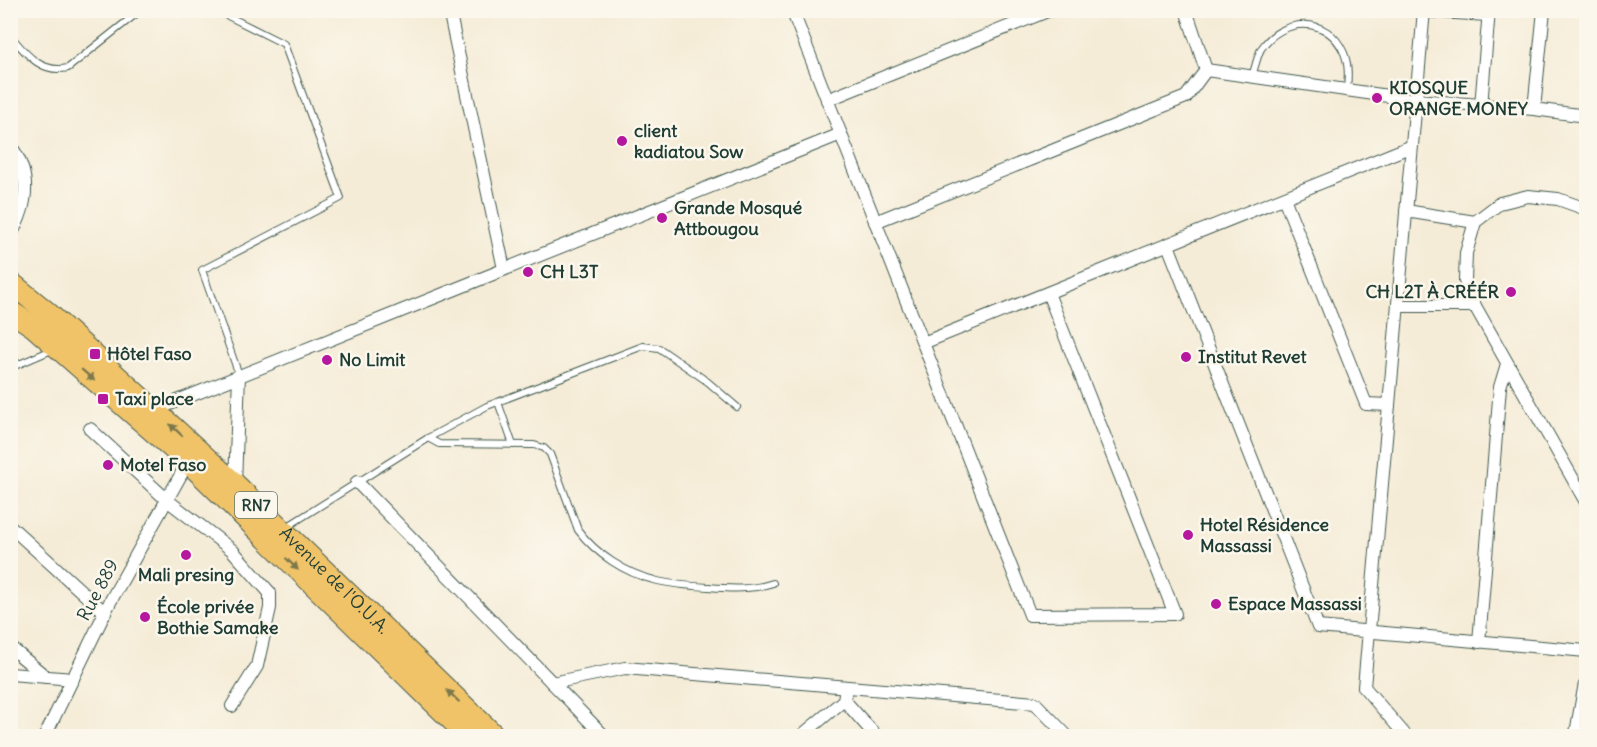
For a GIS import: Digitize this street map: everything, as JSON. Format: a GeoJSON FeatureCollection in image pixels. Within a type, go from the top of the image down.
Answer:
{"type":"FeatureCollection","features":[{"type":"Feature","properties":{"kind":"highway","name":"Avenue de l'O.U.A."},"geometry":{"type":"LineString","coordinates":[[10,282],[48,313],[235,484],[495,736]]}},
{"type":"Feature","properties":{"kind":"highway","name":"Avenue de l'O.U.A."},"geometry":{"type":"LineString","coordinates":[[10,311],[34,327],[188,462],[468,736]]}},
{"type":"Feature","properties":{"kind":"street"},"geometry":{"type":"LineString","coordinates":[[448,10],[504,269]]}},
{"type":"Feature","properties":{"kind":"street"},"geometry":{"type":"LineString","coordinates":[[792,10],[1030,615],[1175,614],[1048,293]]}},
{"type":"Feature","properties":{"kind":"street"},"geometry":{"type":"LineString","coordinates":[[827,100],[1050,10]]}},
{"type":"Feature","properties":{"kind":"street"},"geometry":{"type":"LineString","coordinates":[[1186,10],[1206,70]]}},
{"type":"Feature","properties":{"kind":"street"},"geometry":{"type":"LineString","coordinates":[[1534,110],[1544,10]]}},
{"type":"Feature","properties":{"kind":"street"},"geometry":{"type":"LineString","coordinates":[[1406,736],[1364,687],[1424,11],[1489,13],[1481,106]]}},
{"type":"Feature","properties":{"kind":"street"},"geometry":{"type":"LineString","coordinates":[[1206,70],[1416,99],[1587,116]]}},
{"type":"Feature","properties":{"kind":"street"},"geometry":{"type":"LineString","coordinates":[[875,222],[1186,97],[1206,70]]}},
{"type":"Feature","properties":{"kind":"street"},"geometry":{"type":"LineString","coordinates":[[155,410],[841,134]]}},
{"type":"Feature","properties":{"kind":"street"},"geometry":{"type":"LineString","coordinates":[[10,145],[24,173],[25,198],[17,224],[10,236]]}},
{"type":"Feature","properties":{"kind":"street"},"geometry":{"type":"LineString","coordinates":[[923,343],[1412,146]]}},
{"type":"Feature","properties":{"kind":"street"},"geometry":{"type":"LineString","coordinates":[[1585,495],[1475,306],[1465,281],[1466,253],[1475,222],[1500,203],[1528,196],[1558,199],[1587,208]]}},
{"type":"Feature","properties":{"kind":"street"},"geometry":{"type":"LineString","coordinates":[[1284,198],[1366,404],[1389,405]]}},
{"type":"Feature","properties":{"kind":"street"},"geometry":{"type":"LineString","coordinates":[[1406,211],[1475,222]]}},
{"type":"Feature","properties":{"kind":"street"},"geometry":{"type":"LineString","coordinates":[[1168,245],[1318,627],[1587,651]]}},
{"type":"Feature","properties":{"kind":"street"},"geometry":{"type":"LineString","coordinates":[[1398,306],[1475,306]]}},
{"type":"Feature","properties":{"kind":"street"},"geometry":{"type":"LineString","coordinates":[[1479,642],[1500,387],[1508,364]]}},
{"type":"Feature","properties":{"kind":"street"},"geometry":{"type":"LineString","coordinates":[[235,484],[239,375]]}},
{"type":"Feature","properties":{"kind":"street"},"geometry":{"type":"LineString","coordinates":[[90,429],[167,500],[232,550],[270,592],[270,608],[257,666],[232,706]]}},
{"type":"Feature","properties":{"kind":"street","name":"Rue 889"},"geometry":{"type":"LineString","coordinates":[[45,736],[105,612],[188,462]]}},
{"type":"Feature","properties":{"kind":"street"},"geometry":{"type":"LineString","coordinates":[[357,483],[604,736]]}},
{"type":"Feature","properties":{"kind":"street"},"geometry":{"type":"LineString","coordinates":[[10,526],[105,612]]}},
{"type":"Feature","properties":{"kind":"street"},"geometry":{"type":"LineString","coordinates":[[10,647],[46,677]]}},
{"type":"Feature","properties":{"kind":"street"},"geometry":{"type":"LineString","coordinates":[[552,683],[626,668],[1035,703],[1067,736]]}},
{"type":"Feature","properties":{"kind":"street"},"geometry":{"type":"LineString","coordinates":[[10,674],[73,679]]}},
{"type":"Feature","properties":{"kind":"street"},"geometry":{"type":"LineString","coordinates":[[1577,736],[1587,686]]}},
{"type":"Feature","properties":{"kind":"street"},"geometry":{"type":"LineString","coordinates":[[801,736],[844,700],[846,687]]}},
{"type":"Feature","properties":{"kind":"street"},"geometry":{"type":"LineString","coordinates":[[844,700],[876,736]]}},
{"type":"Feature","properties":{"kind":"lane"},"geometry":{"type":"LineString","coordinates":[[10,35],[35,62],[58,70],[68,68],[141,10]]}},
{"type":"Feature","properties":{"kind":"lane"},"geometry":{"type":"LineString","coordinates":[[220,10],[284,44],[341,198],[202,270],[239,375]]}},
{"type":"Feature","properties":{"kind":"lane"},"geometry":{"type":"LineString","coordinates":[[1252,77],[1260,51],[1271,38],[1284,28],[1296,24],[1313,25],[1327,32],[1342,48],[1348,66],[1347,90]]}},
{"type":"Feature","properties":{"kind":"lane"},"geometry":{"type":"LineString","coordinates":[[282,530],[428,438],[487,406],[643,346],[659,348],[708,382],[737,407]]}},
{"type":"Feature","properties":{"kind":"lane"},"geometry":{"type":"LineString","coordinates":[[10,368],[57,348]]}},
{"type":"Feature","properties":{"kind":"lane"},"geometry":{"type":"LineString","coordinates":[[498,402],[513,445]]}},
{"type":"Feature","properties":{"kind":"lane"},"geometry":{"type":"LineString","coordinates":[[428,438],[439,444],[534,445],[544,448],[550,454],[578,530],[586,541],[606,558],[652,580],[678,585],[729,589],[758,588],[773,584]]}},
{"type":"Feature","properties":{"kind":"place","name":"KIOSQUE ORANGE MONEY"},"geometry":{"type":"Point","coordinates":[1377,98]}},
{"type":"Feature","properties":{"kind":"place","name":"client kadiatou Sow"},"geometry":{"type":"Point","coordinates":[622,141]}},
{"type":"Feature","properties":{"kind":"place","name":"Grande Mosqué Attbougou"},"geometry":{"type":"Point","coordinates":[662,218]}},
{"type":"Feature","properties":{"kind":"place","name":"CH L3T"},"geometry":{"type":"Point","coordinates":[528,272]}},
{"type":"Feature","properties":{"kind":"place","name":"CH L2T À CRÉÉR"},"geometry":{"type":"Point","coordinates":[1511,292]}},
{"type":"Feature","properties":{"kind":"place","name":"Hôtel Faso"},"geometry":{"type":"Point","coordinates":[95,354]}},
{"type":"Feature","properties":{"kind":"place","name":"Institut Revet"},"geometry":{"type":"Point","coordinates":[1186,357]}},
{"type":"Feature","properties":{"kind":"place","name":"No Limit"},"geometry":{"type":"Point","coordinates":[327,360]}},
{"type":"Feature","properties":{"kind":"place","name":"Taxi place"},"geometry":{"type":"Point","coordinates":[103,399]}},
{"type":"Feature","properties":{"kind":"place","name":"Motel Faso"},"geometry":{"type":"Point","coordinates":[108,465]}},
{"type":"Feature","properties":{"kind":"place","name":"Hotel Résidence Massassi"},"geometry":{"type":"Point","coordinates":[1188,535]}},
{"type":"Feature","properties":{"kind":"place","name":"Mali presing"},"geometry":{"type":"Point","coordinates":[186,555]}},
{"type":"Feature","properties":{"kind":"place","name":"Espace Massassi"},"geometry":{"type":"Point","coordinates":[1216,604]}},
{"type":"Feature","properties":{"kind":"place","name":"École privée Bothie Samake"},"geometry":{"type":"Point","coordinates":[145,617]}}]}
